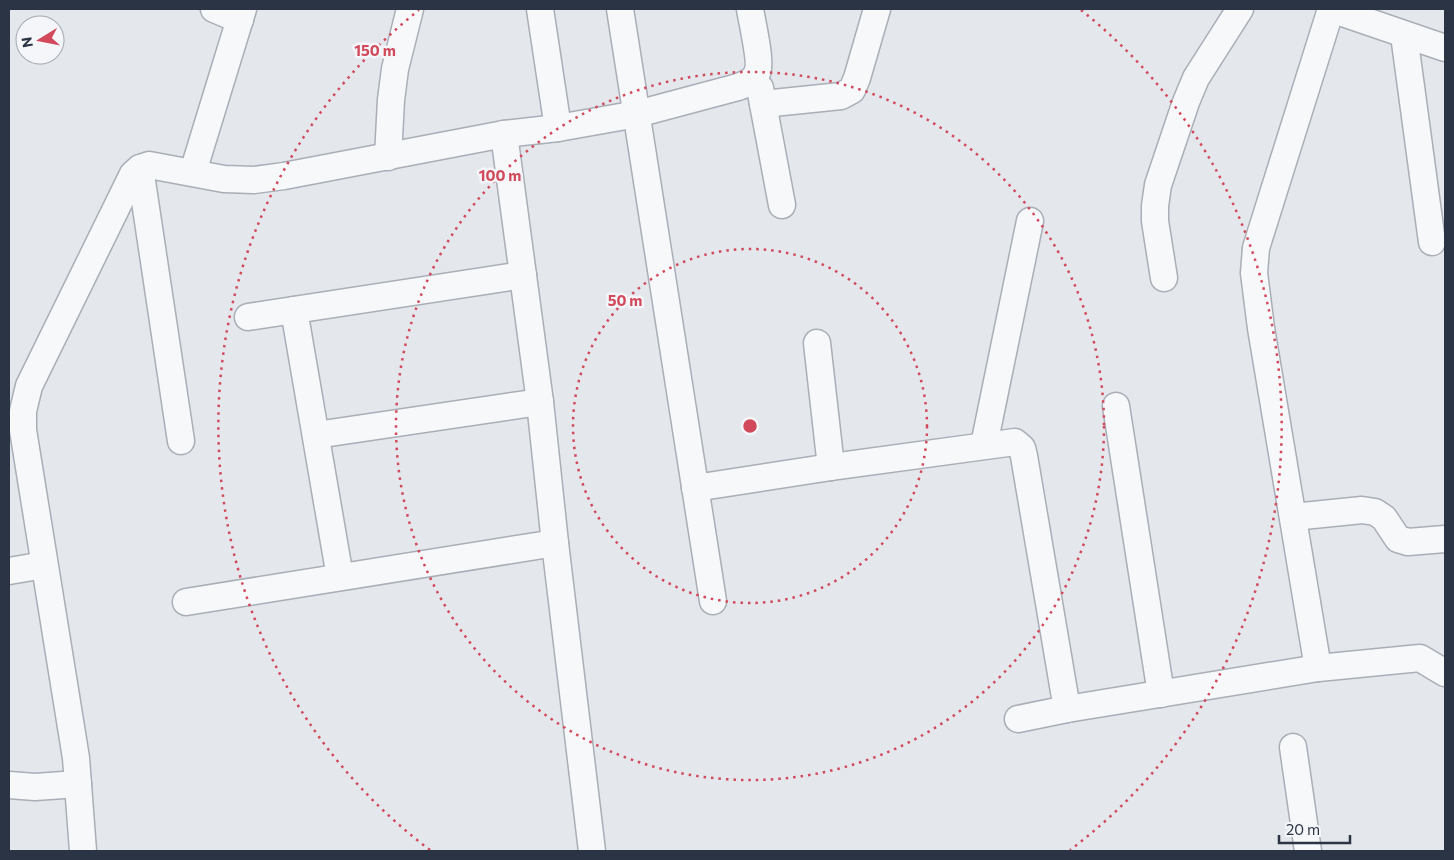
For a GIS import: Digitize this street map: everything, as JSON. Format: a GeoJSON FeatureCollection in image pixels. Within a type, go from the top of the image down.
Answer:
{"type":"FeatureCollection","features":[{"type":"Feature","properties":{"kind":"street"},"geometry":{"type":"LineString","coordinates":[[193,172],[242,14],[214,9]]}},
{"type":"Feature","properties":{"kind":"street"},"geometry":{"type":"LineString","coordinates":[[388,157],[391,100],[395,69],[410,9]]}},
{"type":"Feature","properties":{"kind":"street"},"geometry":{"type":"LineString","coordinates":[[540,9],[558,128]]}},
{"type":"Feature","properties":{"kind":"street"},"geometry":{"type":"LineString","coordinates":[[620,9],[713,601]]}},
{"type":"Feature","properties":{"kind":"street"},"geometry":{"type":"LineString","coordinates":[[750,9],[763,104],[782,206]]}},
{"type":"Feature","properties":{"kind":"street"},"geometry":{"type":"LineString","coordinates":[[763,104],[842,96],[852,90],[877,9]]}},
{"type":"Feature","properties":{"kind":"street"},"geometry":{"type":"LineString","coordinates":[[1164,278],[1155,221],[1158,186],[1196,78],[1240,9]]}},
{"type":"Feature","properties":{"kind":"street"},"geometry":{"type":"LineString","coordinates":[[1318,668],[1261,328],[1254,273],[1256,248],[1331,9],[1445,48]]}},
{"type":"Feature","properties":{"kind":"street"},"geometry":{"type":"LineString","coordinates":[[1404,35],[1432,242]]}},
{"type":"Feature","properties":{"kind":"street"},"geometry":{"type":"LineString","coordinates":[[83,851],[76,758],[44,565],[16,438],[29,386],[133,174],[140,168],[158,166],[224,179],[254,180],[284,176],[504,134],[558,128],[637,114],[738,88],[751,82],[758,73]]}},
{"type":"Feature","properties":{"kind":"street"},"geometry":{"type":"LineString","coordinates":[[504,134],[540,402],[592,851]]}},
{"type":"Feature","properties":{"kind":"street"},"geometry":{"type":"LineString","coordinates":[[140,168],[181,441]]}},
{"type":"Feature","properties":{"kind":"street"},"geometry":{"type":"LineString","coordinates":[[984,445],[1030,221]]}},
{"type":"Feature","properties":{"kind":"street"},"geometry":{"type":"LineString","coordinates":[[248,317],[522,275]]}},
{"type":"Feature","properties":{"kind":"street"},"geometry":{"type":"LineString","coordinates":[[294,310],[340,576]]}},
{"type":"Feature","properties":{"kind":"street"},"geometry":{"type":"LineString","coordinates":[[818,344],[831,467]]}},
{"type":"Feature","properties":{"kind":"street"},"geometry":{"type":"LineString","coordinates":[[316,435],[540,402]]}},
{"type":"Feature","properties":{"kind":"street"},"geometry":{"type":"LineString","coordinates":[[1116,406],[1161,694]]}},
{"type":"Feature","properties":{"kind":"street"},"geometry":{"type":"LineString","coordinates":[[695,488],[1015,442],[1022,448],[1024,456],[1067,709]]}},
{"type":"Feature","properties":{"kind":"street"},"geometry":{"type":"LineString","coordinates":[[1293,518],[1362,510],[1375,512],[1384,518],[1398,539],[1408,542],[1445,538]]}},
{"type":"Feature","properties":{"kind":"street"},"geometry":{"type":"LineString","coordinates":[[186,602],[555,543]]}},
{"type":"Feature","properties":{"kind":"street"},"geometry":{"type":"LineString","coordinates":[[9,571],[44,565]]}},
{"type":"Feature","properties":{"kind":"street"},"geometry":{"type":"LineString","coordinates":[[1018,719],[1067,709],[1318,668],[1420,658],[1445,674]]}},
{"type":"Feature","properties":{"kind":"street"},"geometry":{"type":"LineString","coordinates":[[1293,747],[1308,851]]}},
{"type":"Feature","properties":{"kind":"street"},"geometry":{"type":"LineString","coordinates":[[9,785],[34,788],[78,784]]}}]}
